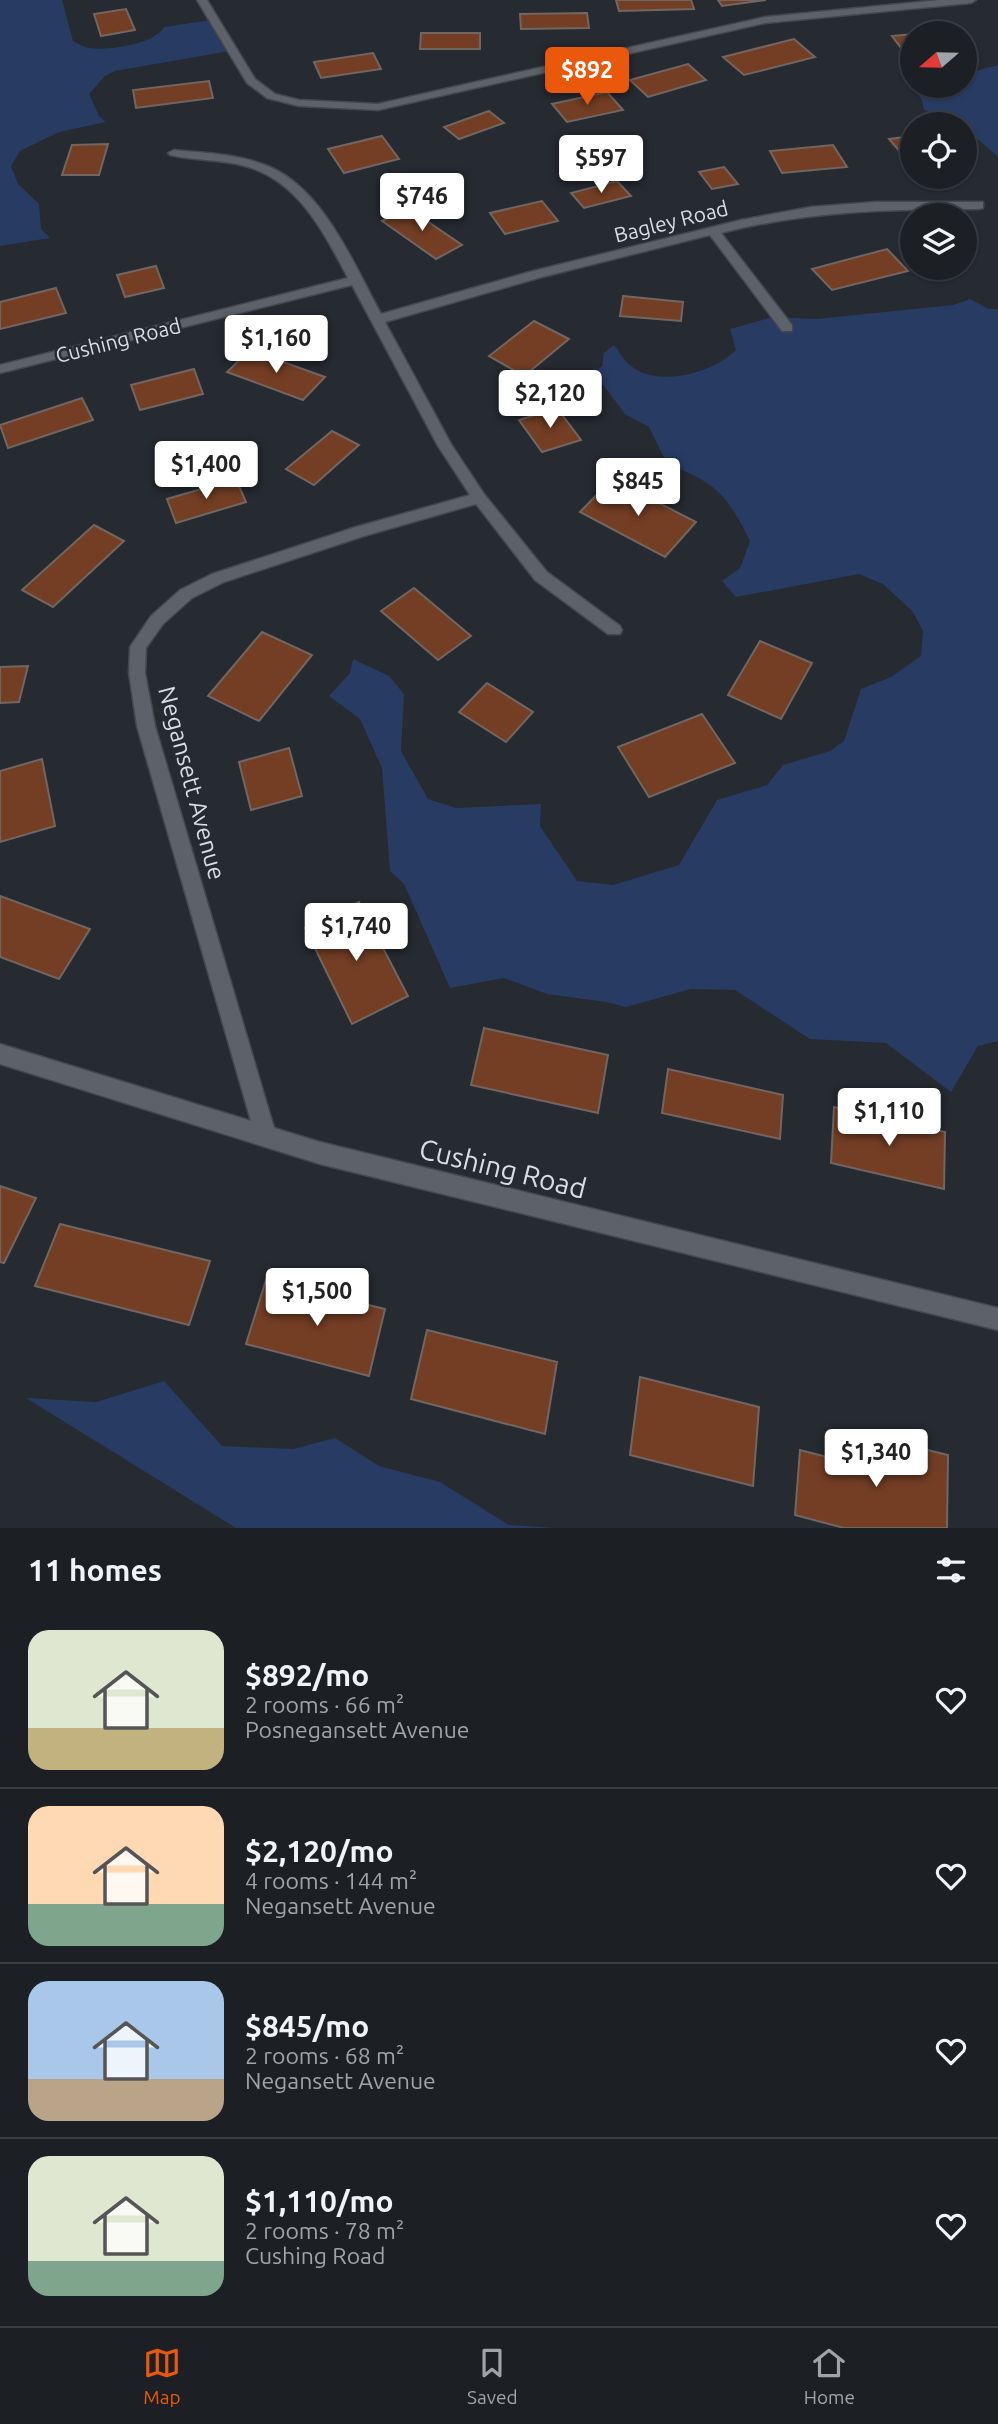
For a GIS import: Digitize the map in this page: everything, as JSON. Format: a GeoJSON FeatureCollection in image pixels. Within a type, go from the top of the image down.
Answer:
{"type":"FeatureCollection","features":[{"type":"Feature","properties":{"kind":"street"},"geometry":{"type":"LineString","coordinates":[[202,0],[251,81],[271,96],[299,103],[378,107],[765,20],[971,0]]}},
{"type":"Feature","properties":{"kind":"street"},"geometry":{"type":"LineString","coordinates":[[174,153],[234,159],[270,170],[295,186],[315,208],[358,280],[445,446],[479,498],[541,576],[614,630]]}},
{"type":"Feature","properties":{"kind":"street","name":"Bagley Road"},"geometry":{"type":"LineString","coordinates":[[379,319],[538,274],[741,224],[811,211],[876,206],[979,205]]}},
{"type":"Feature","properties":{"kind":"street"},"geometry":{"type":"LineString","coordinates":[[714,232],[787,328]]}},
{"type":"Feature","properties":{"kind":"street","name":"Cushing Road"},"geometry":{"type":"LineString","coordinates":[[0,369],[358,280]]}},
{"type":"Feature","properties":{"kind":"street","name":"Negansett Avenue"},"geometry":{"type":"LineString","coordinates":[[265,1135],[146,726],[137,673],[138,647],[157,620],[186,594],[218,578],[361,531],[479,498]]}},
{"type":"Feature","properties":{"kind":"street","name":"Cushing Road"},"geometry":{"type":"LineString","coordinates":[[0,1054],[320,1153],[998,1319]]}},
{"type":"Feature","properties":{"kind":"shaded area"},"geometry":{"type":"Polygon","coordinates":[[[0,0],[62,0],[73,41],[89,48],[130,45],[151,38],[164,27],[211,20],[230,51],[115,71],[105,76],[89,94],[99,116],[106,122],[59,132],[20,151],[11,166],[18,184],[39,204],[41,229],[50,238],[0,246],[0,0]]]}},
{"type":"Feature","properties":{"kind":"shaded area"},"geometry":{"type":"Polygon","coordinates":[[[998,65],[998,157],[977,138],[977,112],[932,112],[924,110],[921,98],[977,98],[977,71],[998,65]]]}},
{"type":"Feature","properties":{"kind":"shaded area"},"geometry":{"type":"Polygon","coordinates":[[[970,299],[989,309],[998,309],[998,1041],[978,1046],[951,1092],[886,1043],[810,1039],[735,990],[691,989],[626,1007],[547,994],[504,978],[450,988],[404,884],[390,871],[382,768],[360,719],[329,696],[350,673],[353,659],[389,676],[404,694],[401,751],[428,799],[456,808],[541,804],[540,826],[577,881],[613,885],[679,865],[717,800],[767,785],[783,765],[830,751],[844,741],[861,689],[891,677],[921,656],[923,631],[913,612],[883,584],[859,574],[736,597],[722,581],[740,568],[750,541],[727,501],[698,478],[667,464],[649,427],[625,414],[604,386],[589,376],[602,366],[604,353],[614,345],[628,364],[643,373],[670,377],[700,371],[714,365],[736,350],[730,329],[773,317],[816,319],[953,305],[970,299]]]}},
{"type":"Feature","properties":{"kind":"shaded area"},"geometry":{"type":"Polygon","coordinates":[[[164,1381],[222,1446],[293,1449],[335,1438],[379,1466],[440,1482],[509,1525],[556,1528],[236,1528],[26,1398],[96,1402],[164,1381]]]}},
{"type":"Feature","properties":{"kind":"building"},"geometry":{"type":"Polygon","coordinates":[[[616,0],[691,0],[694,9],[619,11],[616,0]]]}},
{"type":"Feature","properties":{"kind":"building"},"geometry":{"type":"Polygon","coordinates":[[[718,0],[766,0],[722,6],[718,0]]]}},
{"type":"Feature","properties":{"kind":"building"},"geometry":{"type":"Polygon","coordinates":[[[126,9],[135,30],[101,36],[94,14],[126,9]]]}},
{"type":"Feature","properties":{"kind":"building"},"geometry":{"type":"Polygon","coordinates":[[[587,13],[589,28],[521,29],[520,14],[587,13]]]}},
{"type":"Feature","properties":{"kind":"building"},"geometry":{"type":"Polygon","coordinates":[[[421,33],[480,33],[480,49],[420,49],[421,33]]]}},
{"type":"Feature","properties":{"kind":"building"},"geometry":{"type":"Polygon","coordinates":[[[900,35],[900,47],[892,36],[900,35]]]}},
{"type":"Feature","properties":{"kind":"building"},"geometry":{"type":"Polygon","coordinates":[[[794,39],[815,57],[744,75],[723,57],[794,39]]]}},
{"type":"Feature","properties":{"kind":"building"},"geometry":{"type":"Polygon","coordinates":[[[373,53],[381,69],[321,78],[314,62],[373,53]]]}},
{"type":"Feature","properties":{"kind":"building"},"geometry":{"type":"Polygon","coordinates":[[[688,64],[706,80],[648,97],[630,80],[688,64]]]}},
{"type":"Feature","properties":{"kind":"building"},"geometry":{"type":"Polygon","coordinates":[[[209,81],[213,98],[136,108],[133,90],[209,81]]]}},
{"type":"Feature","properties":{"kind":"building"},"geometry":{"type":"Polygon","coordinates":[[[607,92],[623,110],[567,122],[552,104],[607,92]]]}},
{"type":"Feature","properties":{"kind":"building"},"geometry":{"type":"Polygon","coordinates":[[[489,111],[504,123],[459,139],[444,127],[489,111]]]}},
{"type":"Feature","properties":{"kind":"building"},"geometry":{"type":"Polygon","coordinates":[[[382,136],[399,159],[344,173],[328,149],[382,136]]]}},
{"type":"Feature","properties":{"kind":"building"},"geometry":{"type":"Polygon","coordinates":[[[900,138],[900,152],[889,139],[900,138]]]}},
{"type":"Feature","properties":{"kind":"building"},"geometry":{"type":"Polygon","coordinates":[[[108,144],[99,175],[62,175],[72,145],[108,144]]]}},
{"type":"Feature","properties":{"kind":"building"},"geometry":{"type":"Polygon","coordinates":[[[833,145],[847,167],[782,173],[770,151],[833,145]]]}},
{"type":"Feature","properties":{"kind":"building"},"geometry":{"type":"Polygon","coordinates":[[[724,167],[738,184],[712,189],[699,172],[724,167]]]}},
{"type":"Feature","properties":{"kind":"building"},"geometry":{"type":"Polygon","coordinates":[[[617,181],[631,196],[584,208],[571,193],[617,181]]]}},
{"type":"Feature","properties":{"kind":"building"},"geometry":{"type":"Polygon","coordinates":[[[542,201],[558,221],[505,234],[490,213],[542,201]]]}},
{"type":"Feature","properties":{"kind":"building"},"geometry":{"type":"Polygon","coordinates":[[[408,208],[462,245],[436,259],[382,221],[408,208]]]}},
{"type":"Feature","properties":{"kind":"building"},"geometry":{"type":"Polygon","coordinates":[[[887,249],[900,263],[900,273],[832,290],[812,269],[887,249]]]}},
{"type":"Feature","properties":{"kind":"building"},"geometry":{"type":"Polygon","coordinates":[[[156,266],[164,288],[125,297],[117,275],[156,266]]]}},
{"type":"Feature","properties":{"kind":"building"},"geometry":{"type":"Polygon","coordinates":[[[56,288],[66,313],[0,329],[0,302],[56,288]]]}},
{"type":"Feature","properties":{"kind":"building"},"geometry":{"type":"Polygon","coordinates":[[[623,296],[683,302],[681,321],[620,316],[623,296]]]}},
{"type":"Feature","properties":{"kind":"building"},"geometry":{"type":"Polygon","coordinates":[[[534,321],[569,339],[524,376],[489,356],[534,321]]]}},
{"type":"Feature","properties":{"kind":"building"},"geometry":{"type":"Polygon","coordinates":[[[250,350],[325,377],[303,400],[227,372],[250,350]]]}},
{"type":"Feature","properties":{"kind":"building"},"geometry":{"type":"Polygon","coordinates":[[[194,369],[203,394],[140,410],[131,385],[194,369]]]}},
{"type":"Feature","properties":{"kind":"building"},"geometry":{"type":"Polygon","coordinates":[[[82,398],[93,420],[8,448],[0,425],[82,398]]]}},
{"type":"Feature","properties":{"kind":"building"},"geometry":{"type":"Polygon","coordinates":[[[557,408],[581,440],[542,452],[519,420],[557,408]]]}},
{"type":"Feature","properties":{"kind":"building"},"geometry":{"type":"Polygon","coordinates":[[[332,431],[359,445],[314,485],[286,469],[332,431]]]}},
{"type":"Feature","properties":{"kind":"building"},"geometry":{"type":"Polygon","coordinates":[[[236,479],[246,502],[176,523],[167,499],[236,479]]]}},
{"type":"Feature","properties":{"kind":"building"},"geometry":{"type":"Polygon","coordinates":[[[612,479],[696,522],[665,557],[580,512],[612,479]]]}},
{"type":"Feature","properties":{"kind":"building"},"geometry":{"type":"Polygon","coordinates":[[[94,525],[124,541],[53,607],[22,590],[94,525]]]}},
{"type":"Feature","properties":{"kind":"building"},"geometry":{"type":"Polygon","coordinates":[[[414,588],[471,636],[438,660],[381,611],[414,588]]]}},
{"type":"Feature","properties":{"kind":"building"},"geometry":{"type":"Polygon","coordinates":[[[262,632],[312,655],[259,721],[208,696],[262,632]]]}},
{"type":"Feature","properties":{"kind":"building"},"geometry":{"type":"Polygon","coordinates":[[[760,641],[812,663],[781,719],[728,695],[760,641]]]}},
{"type":"Feature","properties":{"kind":"building"},"geometry":{"type":"Polygon","coordinates":[[[28,666],[19,702],[0,703],[0,667],[28,666]]]}},
{"type":"Feature","properties":{"kind":"building"},"geometry":{"type":"Polygon","coordinates":[[[487,683],[533,712],[506,742],[459,712],[487,683]]]}},
{"type":"Feature","properties":{"kind":"building"},"geometry":{"type":"Polygon","coordinates":[[[702,714],[735,763],[649,797],[618,747],[702,714]]]}},
{"type":"Feature","properties":{"kind":"building"},"geometry":{"type":"Polygon","coordinates":[[[289,748],[302,796],[251,810],[239,762],[289,748]]]}},
{"type":"Feature","properties":{"kind":"building"},"geometry":{"type":"Polygon","coordinates":[[[42,759],[55,826],[0,842],[0,771],[42,759]]]}},
{"type":"Feature","properties":{"kind":"building"},"geometry":{"type":"Polygon","coordinates":[[[0,896],[90,929],[59,979],[0,957],[0,896]]]}},
{"type":"Feature","properties":{"kind":"building"},"geometry":{"type":"Polygon","coordinates":[[[359,902],[408,996],[352,1024],[305,928],[359,902]]]}},
{"type":"Feature","properties":{"kind":"building"},"geometry":{"type":"Polygon","coordinates":[[[484,1028],[608,1055],[598,1113],[471,1085],[484,1028]]]}},
{"type":"Feature","properties":{"kind":"building"},"geometry":{"type":"Polygon","coordinates":[[[668,1069],[783,1095],[780,1139],[662,1113],[668,1069]]]}},
{"type":"Feature","properties":{"kind":"building"},"geometry":{"type":"Polygon","coordinates":[[[834,1107],[945,1132],[944,1189],[831,1163],[834,1107]]]}},
{"type":"Feature","properties":{"kind":"building"},"geometry":{"type":"Polygon","coordinates":[[[0,1186],[36,1198],[4,1263],[0,1262],[0,1186]]]}},
{"type":"Feature","properties":{"kind":"building"},"geometry":{"type":"Polygon","coordinates":[[[60,1224],[210,1261],[189,1325],[35,1286],[60,1224]]]}},
{"type":"Feature","properties":{"kind":"building"},"geometry":{"type":"Polygon","coordinates":[[[266,1280],[385,1309],[369,1376],[246,1344],[266,1280]]]}},
{"type":"Feature","properties":{"kind":"building"},"geometry":{"type":"Polygon","coordinates":[[[427,1330],[557,1362],[545,1434],[411,1399],[427,1330]]]}},
{"type":"Feature","properties":{"kind":"building"},"geometry":{"type":"Polygon","coordinates":[[[640,1377],[759,1407],[753,1486],[630,1455],[640,1377]]]}},
{"type":"Feature","properties":{"kind":"building"},"geometry":{"type":"Polygon","coordinates":[[[871,1436],[948,1455],[947,1528],[844,1528],[795,1515],[800,1450],[870,1468],[871,1436]]]}}]}
